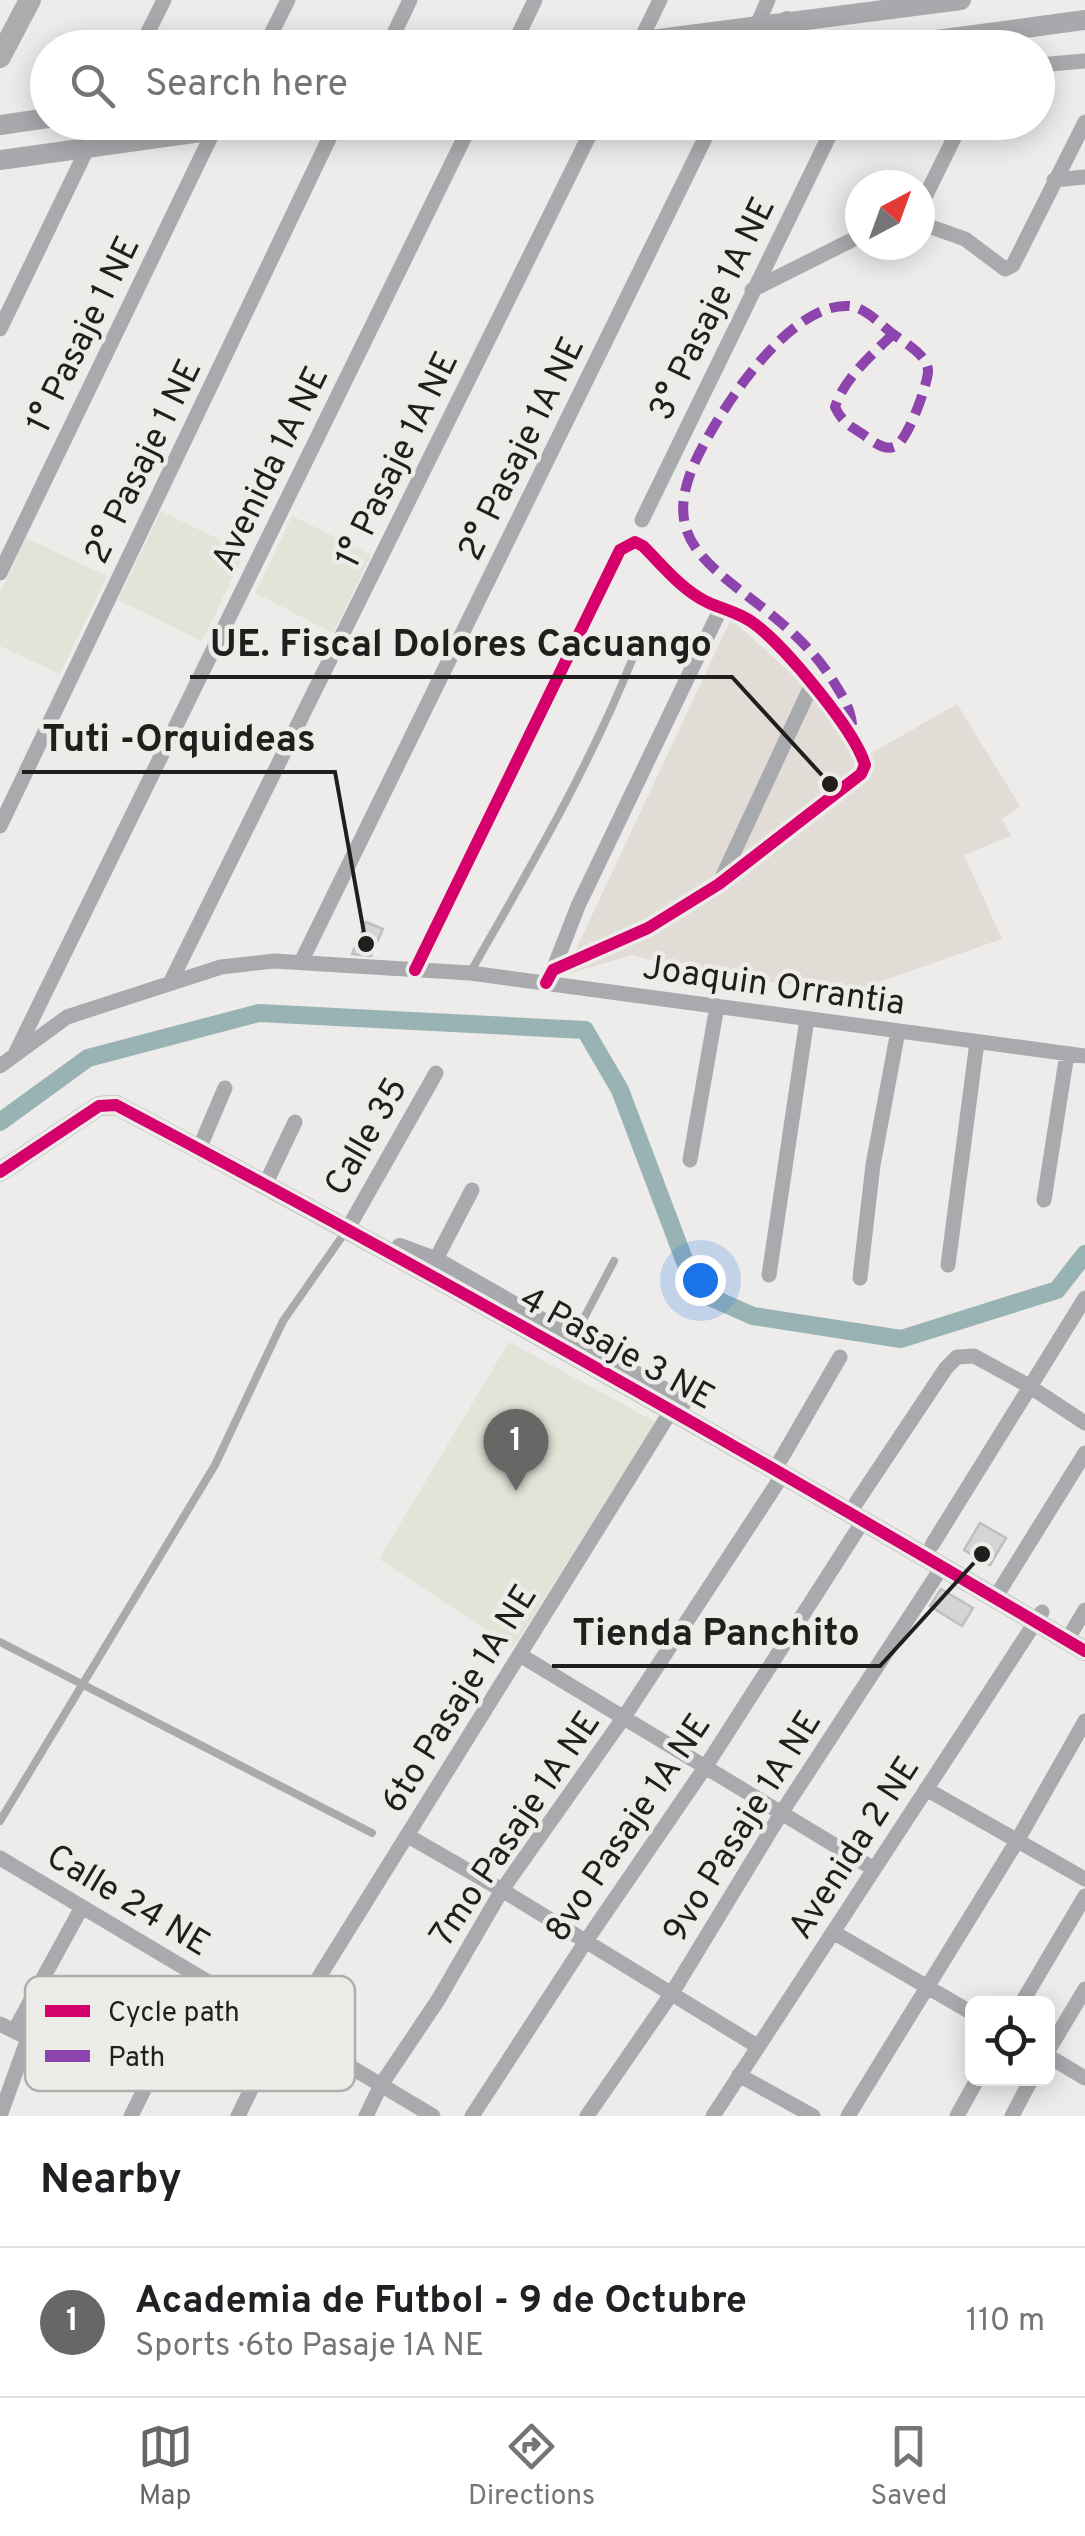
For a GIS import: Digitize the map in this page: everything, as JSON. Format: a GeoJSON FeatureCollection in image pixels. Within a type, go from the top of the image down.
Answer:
{"type":"FeatureCollection","features":[{"type":"Feature","properties":{"kind":"main road"},"geometry":{"type":"LineString","coordinates":[[0,57],[30,0]]}},
{"type":"Feature","properties":{"kind":"street"},"geometry":{"type":"LineString","coordinates":[[149,30],[164,0]]}},
{"type":"Feature","properties":{"kind":"street"},"geometry":{"type":"LineString","coordinates":[[273,30],[288,0]]}},
{"type":"Feature","properties":{"kind":"street"},"geometry":{"type":"LineString","coordinates":[[396,30],[410,0]]}},
{"type":"Feature","properties":{"kind":"street"},"geometry":{"type":"LineString","coordinates":[[521,30],[535,0]]}},
{"type":"Feature","properties":{"kind":"street"},"geometry":{"type":"LineString","coordinates":[[645,30],[660,0]]}},
{"type":"Feature","properties":{"kind":"street"},"geometry":{"type":"LineString","coordinates":[[754,30],[768,0]]}},
{"type":"Feature","properties":{"kind":"street"},"geometry":{"type":"LineString","coordinates":[[742,30],[756,24],[900,4],[961,0]]}},
{"type":"Feature","properties":{"kind":"street"},"geometry":{"type":"LineString","coordinates":[[1036,30],[1085,20]]}},
{"type":"Feature","properties":{"kind":"street"},"geometry":{"type":"LineString","coordinates":[[781,30],[787,21]]}},
{"type":"Feature","properties":{"kind":"street"},"geometry":{"type":"LineString","coordinates":[[1055,64],[1085,60]]}},
{"type":"Feature","properties":{"kind":"street"},"geometry":{"type":"LineString","coordinates":[[0,125],[30,121]]}},
{"type":"Feature","properties":{"kind":"street"},"geometry":{"type":"LineString","coordinates":[[935,228],[965,239],[1005,269],[1014,265],[1085,122]]}},
{"type":"Feature","properties":{"kind":"street"},"geometry":{"type":"LineString","coordinates":[[0,160],[121,140]]}},
{"type":"Feature","properties":{"kind":"street","name":"1° Pasaje 1 NE"},"geometry":{"type":"LineString","coordinates":[[0,573],[198,140]]}},
{"type":"Feature","properties":{"kind":"street","name":"2° Pasaje 1 NE"},"geometry":{"type":"LineString","coordinates":[[0,826],[329,140]]}},
{"type":"Feature","properties":{"kind":"street","name":"Avenida 1A NE"},"geometry":{"type":"LineString","coordinates":[[7,1060],[463,140]]}},
{"type":"Feature","properties":{"kind":"street","name":"1° Pasaje 1A NE"},"geometry":{"type":"LineString","coordinates":[[170,983],[587,140]]}},
{"type":"Feature","properties":{"kind":"street","name":"2° Pasaje 1A NE"},"geometry":{"type":"LineString","coordinates":[[301,962],[704,140]]}},
{"type":"Feature","properties":{"kind":"street","name":"3° Pasaje 1A NE"},"geometry":{"type":"LineString","coordinates":[[642,520],[827,140]]}},
{"type":"Feature","properties":{"kind":"street"},"geometry":{"type":"LineString","coordinates":[[935,177],[953,140]]}},
{"type":"Feature","properties":{"kind":"street"},"geometry":{"type":"LineString","coordinates":[[0,328],[89,145]]}},
{"type":"Feature","properties":{"kind":"street"},"geometry":{"type":"LineString","coordinates":[[1054,180],[1085,177]]}},
{"type":"Feature","properties":{"kind":"street"},"geometry":{"type":"LineString","coordinates":[[751,291],[845,244]]}},
{"type":"Feature","properties":{"kind":"street"},"geometry":{"type":"LineString","coordinates":[[416,970],[620,550],[635,542],[644,546],[692,593],[740,614],[762,629],[812,684],[862,754],[865,764],[861,774],[719,884],[648,928],[550,976]]}},
{"type":"Feature","properties":{"kind":"street"},"geometry":{"type":"LineString","coordinates":[[550,976],[578,906],[721,608]]}},
{"type":"Feature","properties":{"kind":"street"},"geometry":{"type":"LineString","coordinates":[[719,884],[812,684]]}},
{"type":"Feature","properties":{"kind":"street","name":"Joaquin Orrantia"},"geometry":{"type":"LineString","coordinates":[[7,1060],[67,1017],[221,967],[274,960],[550,976],[717,1006],[1085,1056]]}},
{"type":"Feature","properties":{"kind":"street"},"geometry":{"type":"LineString","coordinates":[[690,1160],[717,1006]]}},
{"type":"Feature","properties":{"kind":"street"},"geometry":{"type":"LineString","coordinates":[[769,1275],[807,1019]]}},
{"type":"Feature","properties":{"kind":"street"},"geometry":{"type":"LineString","coordinates":[[860,1278],[874,1165],[898,1031]]}},
{"type":"Feature","properties":{"kind":"street"},"geometry":{"type":"LineString","coordinates":[[948,1264],[978,1042]]}},
{"type":"Feature","properties":{"kind":"street"},"geometry":{"type":"LineString","coordinates":[[1044,1200],[1067,1054]]}},
{"type":"Feature","properties":{"kind":"street","name":"Calle 35"},"geometry":{"type":"LineString","coordinates":[[347,1230],[436,1072]]}},
{"type":"Feature","properties":{"kind":"street"},"geometry":{"type":"LineString","coordinates":[[199,1149],[226,1088]]}},
{"type":"Feature","properties":{"kind":"street","name":"4 Pasaje 3 NE"},"geometry":{"type":"LineString","coordinates":[[0,1172],[98,1106],[116,1106],[674,1405],[859,1512],[942,1566],[1039,1617],[1085,1651]]}},
{"type":"Feature","properties":{"kind":"street"},"geometry":{"type":"LineString","coordinates":[[264,1185],[295,1122]]}},
{"type":"Feature","properties":{"kind":"street"},"geometry":{"type":"LineString","coordinates":[[435,1260],[472,1190]]}},
{"type":"Feature","properties":{"kind":"street","name":"4 Pasaje 3 NE"},"geometry":{"type":"LineString","coordinates":[[347,1230],[435,1260],[573,1339],[674,1405]]}},
{"type":"Feature","properties":{"kind":"street"},"geometry":{"type":"LineString","coordinates":[[932,1545],[1085,1298]]}},
{"type":"Feature","properties":{"kind":"street","name":"8vo Pasaje 1A NE"},"geometry":{"type":"LineString","coordinates":[[472,2116],[706,1766],[946,1368],[956,1358],[974,1356],[1030,1386],[1085,1423]]}},
{"type":"Feature","properties":{"kind":"street","name":"7mo Pasaje 1A NE"},"geometry":{"type":"LineString","coordinates":[[366,2116],[381,2085],[438,2000],[502,1890],[624,1717],[782,1468],[840,1357]]}},
{"type":"Feature","properties":{"kind":"street","name":"6to Pasaje 1A NE"},"geometry":{"type":"LineString","coordinates":[[318,1976],[674,1405]]}},
{"type":"Feature","properties":{"kind":"street"},"geometry":{"type":"LineString","coordinates":[[998,1593],[1085,1453]]}},
{"type":"Feature","properties":{"kind":"street","name":"4 Pasaje 3 NE"},"geometry":{"type":"LineString","coordinates":[[859,1512],[932,1545],[998,1593]]}},
{"type":"Feature","properties":{"kind":"street","name":"9vo Pasaje 1A NE"},"geometry":{"type":"LineString","coordinates":[[587,2116],[672,1993],[782,1812],[942,1566]]}},
{"type":"Feature","properties":{"kind":"street"},"geometry":{"type":"LineString","coordinates":[[1079,1634],[1085,1610]]}},
{"type":"Feature","properties":{"kind":"street","name":"4 Pasaje 3 NE"},"geometry":{"type":"LineString","coordinates":[[1039,1617],[1079,1634]]}},
{"type":"Feature","properties":{"kind":"street","name":"Avenida 2 NE"},"geometry":{"type":"LineString","coordinates":[[714,2116],[1039,1617]]}},
{"type":"Feature","properties":{"kind":"street"},"geometry":{"type":"LineString","coordinates":[[520,1656],[874,1870]]}},
{"type":"Feature","properties":{"kind":"street"},"geometry":{"type":"LineString","coordinates":[[848,2116],[1017,1841],[1085,1720]]}},
{"type":"Feature","properties":{"kind":"street"},"geometry":{"type":"LineString","coordinates":[[926,1790],[1085,1879]]}},
{"type":"Feature","properties":{"kind":"street"},"geometry":{"type":"LineString","coordinates":[[408,1836],[757,2046]]}},
{"type":"Feature","properties":{"kind":"street","name":"Calle 24 NE"},"geometry":{"type":"LineString","coordinates":[[0,1858],[201,1976]]}},
{"type":"Feature","properties":{"kind":"street"},"geometry":{"type":"LineString","coordinates":[[1026,1996],[1085,1896]]}},
{"type":"Feature","properties":{"kind":"street"},"geometry":{"type":"LineString","coordinates":[[44,1976],[82,1906]]}},
{"type":"Feature","properties":{"kind":"street"},"geometry":{"type":"LineString","coordinates":[[834,1932],[965,2009]]}},
{"type":"Feature","properties":{"kind":"street"},"geometry":{"type":"LineString","coordinates":[[1055,2042],[1085,1989]]}},
{"type":"Feature","properties":{"kind":"street"},"geometry":{"type":"LineString","coordinates":[[0,2116],[14,2031]]}},
{"type":"Feature","properties":{"kind":"street"},"geometry":{"type":"LineString","coordinates":[[1055,2059],[1085,2078]]}},
{"type":"Feature","properties":{"kind":"street","name":"Calle 24 NE"},"geometry":{"type":"LineString","coordinates":[[355,2069],[433,2116]]}},
{"type":"Feature","properties":{"kind":"street"},"geometry":{"type":"LineString","coordinates":[[739,2076],[813,2116]]}},
{"type":"Feature","properties":{"kind":"street"},"geometry":{"type":"LineString","coordinates":[[956,2116],[973,2086]]}},
{"type":"Feature","properties":{"kind":"street"},"geometry":{"type":"LineString","coordinates":[[1012,2116],[1028,2086]]}},
{"type":"Feature","properties":{"kind":"street"},"geometry":{"type":"LineString","coordinates":[[132,2116],[144,2091]]}},
{"type":"Feature","properties":{"kind":"street","name":"6to Pasaje 1A NE"},"geometry":{"type":"LineString","coordinates":[[238,2116],[250,2091]]}},
{"type":"Feature","properties":{"kind":"lane"},"geometry":{"type":"LineString","coordinates":[[470,973],[570,797],[632,660]]}},
{"type":"Feature","properties":{"kind":"lane"},"geometry":{"type":"LineString","coordinates":[[0,1821],[215,1465],[282,1321],[347,1230]]}},
{"type":"Feature","properties":{"kind":"lane"},"geometry":{"type":"LineString","coordinates":[[573,1339],[614,1261]]}},
{"type":"Feature","properties":{"kind":"lane"},"geometry":{"type":"LineString","coordinates":[[0,1642],[372,1833]]}},
{"type":"Feature","properties":{"kind":"shaded area"},"geometry":{"type":"Polygon","coordinates":[[[161,511],[245,552],[202,641],[118,600],[161,511]]]}},
{"type":"Feature","properties":{"kind":"shaded area"},"geometry":{"type":"Polygon","coordinates":[[[292,516],[371,555],[333,633],[255,593],[292,516]]]}},
{"type":"Feature","properties":{"kind":"shaded area"},"geometry":{"type":"Polygon","coordinates":[[[26,538],[107,576],[60,674],[0,646],[0,593],[26,538]]]}},
{"type":"Feature","properties":{"kind":"shaded area"},"geometry":{"type":"Polygon","coordinates":[[[731,619],[802,683],[858,761],[957,704],[1020,806],[1002,819],[1011,836],[964,855],[1002,939],[859,989],[716,978],[633,955],[564,975],[731,619]]]}},
{"type":"Feature","properties":{"kind":"shaded area"},"geometry":{"type":"Polygon","coordinates":[[[509,1342],[656,1422],[513,1648],[379,1559],[509,1342]]]}},
{"type":"Feature","properties":{"kind":"building"},"geometry":{"type":"Polygon","coordinates":[[[366,922],[383,929],[371,956],[352,954],[366,922]]]}},
{"type":"Feature","properties":{"kind":"building"},"geometry":{"type":"Polygon","coordinates":[[[980,1523],[1006,1538],[990,1565],[964,1550],[980,1523]]]}},
{"type":"Feature","properties":{"kind":"building"},"geometry":{"type":"Polygon","coordinates":[[[941,1589],[973,1608],[962,1626],[930,1606],[941,1589]]]}},
{"type":"Feature","properties":{"kind":"waterway"},"geometry":{"type":"LineString","coordinates":[[0,1122],[88,1058],[259,1013],[585,1030],[620,1090],[696,1291],[753,1316],[901,1339],[1057,1290],[1085,1254]]}},
{"type":"Feature","properties":{"kind":"marked path"},"geometry":{"type":"LineString","coordinates":[[852,725],[841,694],[807,648],[702,556],[691,541],[683,507],[695,462],[737,390],[779,341],[802,322],[826,310],[849,306],[861,310],[915,350],[925,361],[928,372],[924,389],[899,443],[890,448],[877,444],[845,422],[835,407],[852,377],[893,334]]}},
{"type":"Feature","properties":{"kind":"cycle path"},"geometry":{"type":"LineString","coordinates":[[415,970],[620,550],[635,542],[689,591],[744,617],[769,636],[834,711],[865,765],[861,774],[719,884],[648,928],[553,970],[546,983]]}},
{"type":"Feature","properties":{"kind":"cycle path"},"geometry":{"type":"LineString","coordinates":[[0,1172],[99,1106],[116,1105],[604,1372],[1085,1651]]}},
{"type":"Feature","properties":{"kind":"place","name":"UE. Fiscal Dolores Cacuango"},"geometry":{"type":"Point","coordinates":[830,784]}},
{"type":"Feature","properties":{"kind":"place","name":"Tuti -Orquideas"},"geometry":{"type":"Point","coordinates":[366,944]}},
{"type":"Feature","properties":{"kind":"place","name":"Academia de Futbol - 9 de Octubre"},"geometry":{"type":"Point","coordinates":[516,1491]}},
{"type":"Feature","properties":{"kind":"place","name":"Tienda Panchito"},"geometry":{"type":"Point","coordinates":[982,1554]}}]}
